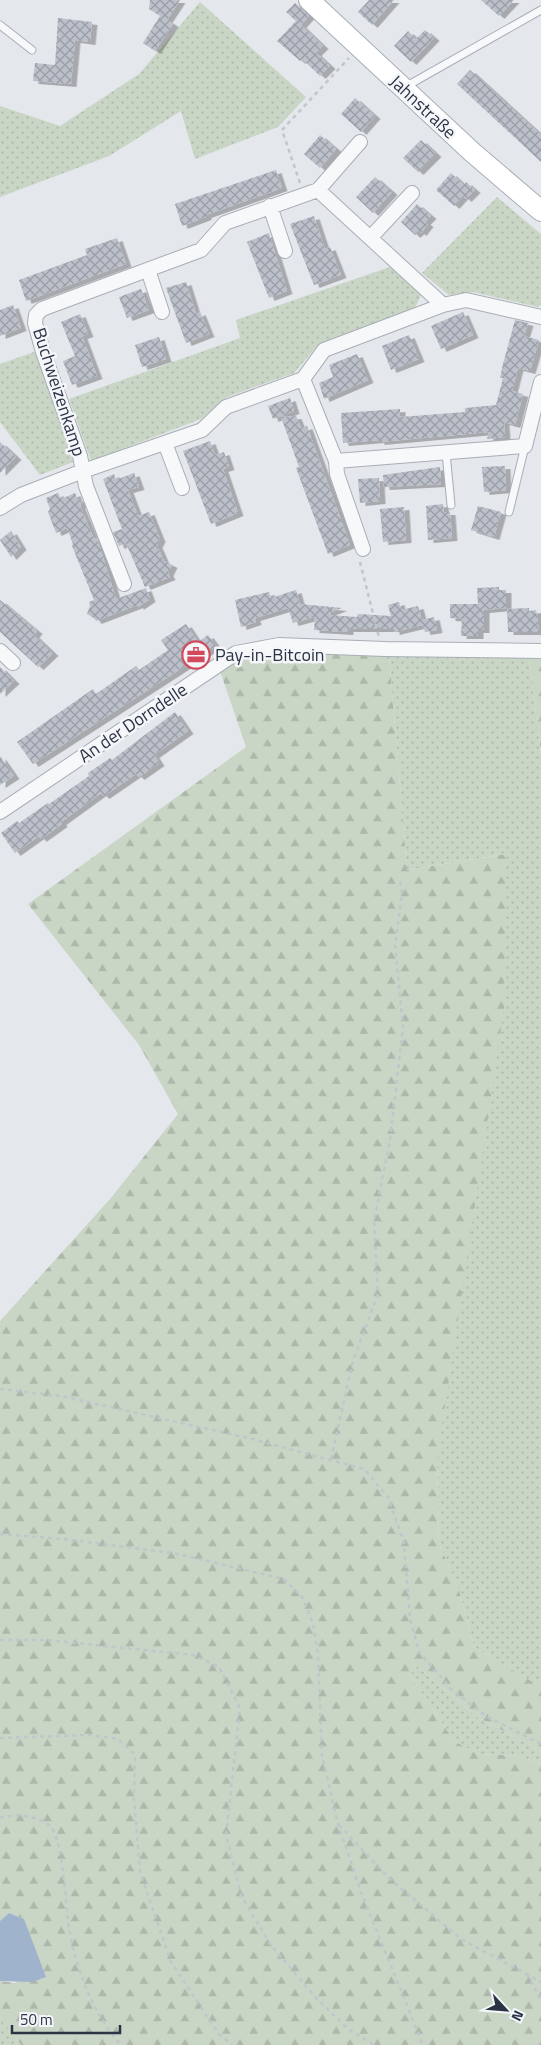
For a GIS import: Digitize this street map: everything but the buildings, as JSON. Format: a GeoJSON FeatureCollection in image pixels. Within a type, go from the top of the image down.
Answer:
{"type":"FeatureCollection","features":[{"type":"Feature","properties":{"kind":"main road","name":"Jahnstraße"},"geometry":{"type":"LineString","coordinates":[[309,0],[402,88],[512,188],[541,211]]}},
{"type":"Feature","properties":{"kind":"street"},"geometry":{"type":"LineString","coordinates":[[360,142],[318,190],[443,305]]}},
{"type":"Feature","properties":{"kind":"street","name":"Buchweizenkamp"},"geometry":{"type":"LineString","coordinates":[[124,584],[86,486],[80,456],[43,352],[35,323],[36,315],[42,309],[201,250],[226,223],[318,190]]}},
{"type":"Feature","properties":{"kind":"street"},"geometry":{"type":"LineString","coordinates":[[371,237],[412,193]]}},
{"type":"Feature","properties":{"kind":"street"},"geometry":{"type":"LineString","coordinates":[[270,206],[285,251]]}},
{"type":"Feature","properties":{"kind":"street"},"geometry":{"type":"LineString","coordinates":[[148,270],[162,312]]}},
{"type":"Feature","properties":{"kind":"street"},"geometry":{"type":"LineString","coordinates":[[363,549],[337,474],[336,461],[303,378],[324,350],[443,305],[466,300],[541,317]]}},
{"type":"Feature","properties":{"kind":"street","name":"Buchweizenkamp"},"geometry":{"type":"LineString","coordinates":[[0,506],[21,495],[83,471],[202,430],[226,407],[303,378]]}},
{"type":"Feature","properties":{"kind":"street"},"geometry":{"type":"LineString","coordinates":[[336,461],[525,446],[541,382]]}},
{"type":"Feature","properties":{"kind":"street"},"geometry":{"type":"LineString","coordinates":[[165,443],[182,488]]}},
{"type":"Feature","properties":{"kind":"street","name":"An der Dorndelle"},"geometry":{"type":"LineString","coordinates":[[0,812],[236,653],[279,645],[382,649],[541,651]]}},
{"type":"Feature","properties":{"kind":"street"},"geometry":{"type":"LineString","coordinates":[[0,651],[13,663]]}},
{"type":"Feature","properties":{"kind":"lane"},"geometry":{"type":"LineString","coordinates":[[402,88],[541,10]]}},
{"type":"Feature","properties":{"kind":"lane"},"geometry":{"type":"LineString","coordinates":[[0,25],[32,50]]}},
{"type":"Feature","properties":{"kind":"lane"},"geometry":{"type":"LineString","coordinates":[[508,512],[525,446]]}},
{"type":"Feature","properties":{"kind":"lane"},"geometry":{"type":"LineString","coordinates":[[446,452],[450,504]]}},
{"type":"Feature","properties":{"kind":"path"},"geometry":{"type":"LineString","coordinates":[[304,194],[282,130],[359,47]]}},
{"type":"Feature","properties":{"kind":"path"},"geometry":{"type":"LineString","coordinates":[[363,549],[359,558],[382,649]]}},
{"type":"Feature","properties":{"kind":"path"},"geometry":{"type":"LineString","coordinates":[[331,1459],[353,1361],[378,1294],[374,1221],[390,1140],[403,1026],[395,945],[402,894],[400,879]]}},
{"type":"Feature","properties":{"kind":"path"},"geometry":{"type":"LineString","coordinates":[[0,1389],[61,1396],[331,1459],[364,1469],[388,1497],[404,1543],[410,1618],[419,1652],[453,1691],[486,1716],[541,1744]]}},
{"type":"Feature","properties":{"kind":"path"},"geometry":{"type":"LineString","coordinates":[[0,1534],[173,1553],[284,1580],[303,1598],[313,1624],[318,1654],[322,1755],[338,1824],[361,1892],[423,2045]]}},
{"type":"Feature","properties":{"kind":"path"},"geometry":{"type":"LineString","coordinates":[[0,1640],[46,1640],[193,1655],[219,1667],[240,1708],[226,1834],[241,1895],[270,1944],[315,1997],[348,2029],[374,2045]]}},
{"type":"Feature","properties":{"kind":"path"},"geometry":{"type":"LineString","coordinates":[[0,1738],[90,1735],[118,1739],[135,1755],[134,1799],[140,1872],[171,1962],[218,2033],[232,2045]]}},
{"type":"Feature","properties":{"kind":"path"},"geometry":{"type":"LineString","coordinates":[[0,1818],[20,1816],[36,1819],[50,1827],[58,1844],[69,1930],[82,1976],[99,2015],[121,2045]]}},
{"type":"Feature","properties":{"kind":"path"},"geometry":{"type":"LineString","coordinates":[[338,1824],[390,1879],[461,1939],[541,1982]]}},
{"type":"Feature","properties":{"kind":"path"},"geometry":{"type":"LineString","coordinates":[[527,1973],[541,2000]]}},
{"type":"Feature","properties":{"kind":"green space"},"geometry":{"type":"Polygon","coordinates":[[[200,2],[306,97],[278,127],[195,159],[181,111],[109,156],[0,197],[0,106],[60,126],[139,74],[200,2]]]}},
{"type":"Feature","properties":{"kind":"green space"},"geometry":{"type":"Polygon","coordinates":[[[497,197],[541,234],[541,305],[538,307],[473,292],[449,295],[422,273],[497,197]]]}},
{"type":"Feature","properties":{"kind":"green space"},"geometry":{"type":"Polygon","coordinates":[[[390,267],[422,293],[415,308],[317,346],[294,373],[227,397],[201,419],[91,461],[69,399],[240,338],[236,320],[390,267]]]}},
{"type":"Feature","properties":{"kind":"green space"},"geometry":{"type":"Polygon","coordinates":[[[37,351],[73,462],[40,475],[0,422],[0,364],[37,351]]]}},
{"type":"Feature","properties":{"kind":"green space"},"geometry":{"type":"Polygon","coordinates":[[[279,645],[389,654],[407,870],[506,854],[504,1009],[437,1460],[439,1543],[459,1590],[474,1647],[541,1687],[541,1751],[477,1717],[417,1666],[410,1675],[454,1741],[478,1754],[519,1756],[541,1764],[541,2045],[21,2045],[0,2018],[0,1981],[16,1983],[33,1947],[24,1919],[9,1913],[0,1921],[0,1321],[110,1199],[178,1114],[139,1045],[28,904],[246,747],[218,665],[279,645]]]}},
{"type":"Feature","properties":{"kind":"green space"},"geometry":{"type":"Polygon","coordinates":[[[389,654],[529,657],[541,755],[541,1687],[474,1647],[459,1590],[439,1543],[437,1460],[505,854],[407,870],[389,654]]]}},
{"type":"Feature","properties":{"kind":"green space"},"geometry":{"type":"Polygon","coordinates":[[[541,656],[541,755],[529,657],[541,656]]]}},
{"type":"Feature","properties":{"kind":"green space"},"geometry":{"type":"Polygon","coordinates":[[[417,1666],[477,1717],[541,1751],[541,1764],[519,1756],[478,1754],[454,1741],[410,1675],[417,1666]]]}},
{"type":"Feature","properties":{"kind":"green space"},"geometry":{"type":"Polygon","coordinates":[[[0,2018],[21,2045],[0,2045],[0,2018]]]}},
{"type":"Feature","properties":{"kind":"water"},"geometry":{"type":"Polygon","coordinates":[[[9,1913],[24,1919],[46,1977],[32,1982],[0,1981],[0,1921],[9,1913]]]}},
{"type":"Feature","properties":{"kind":"place","name":"Pay-in-Bitcoin"},"geometry":{"type":"Point","coordinates":[196,655]}}]}
